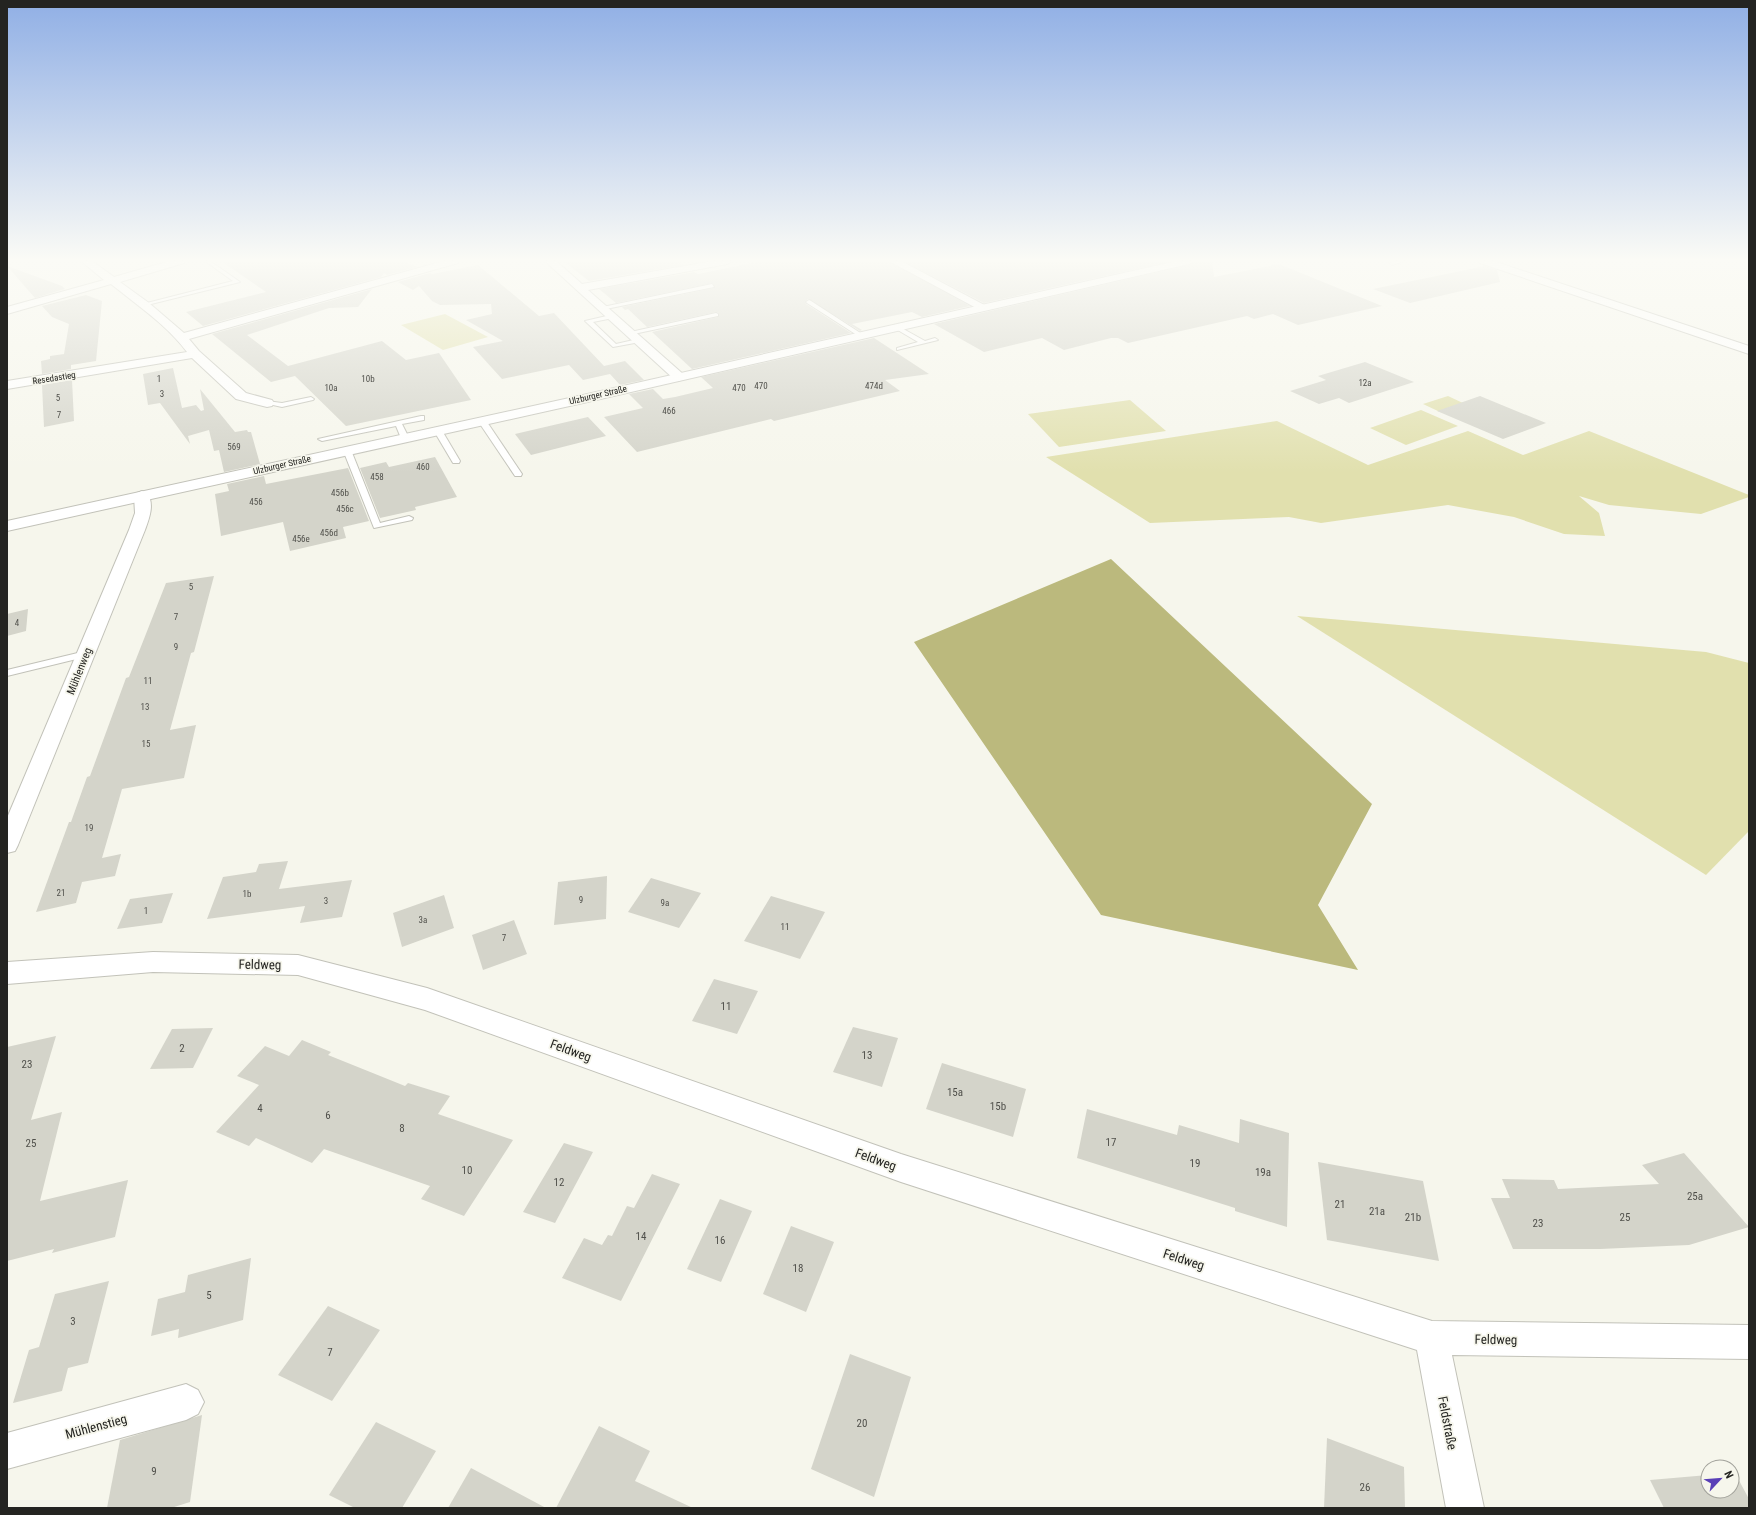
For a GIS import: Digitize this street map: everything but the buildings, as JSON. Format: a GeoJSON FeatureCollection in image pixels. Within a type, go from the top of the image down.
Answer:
{"type":"FeatureCollection","features":[{"type":"Feature","properties":{"kind":"main road","name":"Ulzburger Straße"},"geometry":{"type":"LineString","coordinates":[[7,526],[881,332]]}},
{"type":"Feature","properties":{"kind":"street"},"geometry":{"type":"LineString","coordinates":[[176,332],[182,337],[195,354],[241,396],[267,403]]}},
{"type":"Feature","properties":{"kind":"street"},"geometry":{"type":"LineString","coordinates":[[182,337],[201,332]]}},
{"type":"Feature","properties":{"kind":"street"},"geometry":{"type":"LineString","coordinates":[[1695,332],[1749,350]]}},
{"type":"Feature","properties":{"kind":"street"},"geometry":{"type":"LineString","coordinates":[[629,333],[679,377]]}},
{"type":"Feature","properties":{"kind":"street","name":"Resedastieg"},"geometry":{"type":"LineString","coordinates":[[7,385],[195,354]]}},
{"type":"Feature","properties":{"kind":"street","name":"Mühlenweg"},"geometry":{"type":"LineString","coordinates":[[7,845],[137,530],[143,513],[142,496]]}},
{"type":"Feature","properties":{"kind":"street","name":"Feldweg"},"geometry":{"type":"LineString","coordinates":[[7,973],[153,962],[298,965],[427,999],[902,1168],[1432,1338],[1749,1342]]}},
{"type":"Feature","properties":{"kind":"street","name":"Feldstraße"},"geometry":{"type":"LineString","coordinates":[[1432,1338],[1465,1508]]}},
{"type":"Feature","properties":{"kind":"street","name":"Mühlenstieg"},"geometry":{"type":"LineString","coordinates":[[7,1451],[186,1402]]}},
{"type":"Feature","properties":{"kind":"lane"},"geometry":{"type":"LineString","coordinates":[[600,332],[616,346],[638,341]]}},
{"type":"Feature","properties":{"kind":"lane"},"geometry":{"type":"LineString","coordinates":[[629,333],[635,332]]}},
{"type":"Feature","properties":{"kind":"lane"},"geometry":{"type":"LineString","coordinates":[[855,332],[862,336]]}},
{"type":"Feature","properties":{"kind":"lane"},"geometry":{"type":"LineString","coordinates":[[904,332],[924,343]]}},
{"type":"Feature","properties":{"kind":"lane"},"geometry":{"type":"LineString","coordinates":[[899,349],[935,340]]}},
{"type":"Feature","properties":{"kind":"lane"},"geometry":{"type":"LineString","coordinates":[[267,403],[282,405],[311,400]]}},
{"type":"Feature","properties":{"kind":"lane"},"geometry":{"type":"LineString","coordinates":[[322,439],[421,418]]}},
{"type":"Feature","properties":{"kind":"lane"},"geometry":{"type":"LineString","coordinates":[[482,421],[518,474]]}},
{"type":"Feature","properties":{"kind":"lane"},"geometry":{"type":"LineString","coordinates":[[398,422],[405,438]]}},
{"type":"Feature","properties":{"kind":"lane"},"geometry":{"type":"LineString","coordinates":[[438,431],[456,461]]}},
{"type":"Feature","properties":{"kind":"lane"},"geometry":{"type":"LineString","coordinates":[[347,450],[377,526],[409,518]]}},
{"type":"Feature","properties":{"kind":"lane"},"geometry":{"type":"LineString","coordinates":[[7,672],[86,654]]}},
{"type":"Feature","properties":{"kind":"green space"},"geometry":{"type":"Polygon","coordinates":[[[412,332],[478,332],[488,337],[443,350],[412,332]]]}},
{"type":"Feature","properties":{"kind":"green space"},"geometry":{"type":"Polygon","coordinates":[[[1448,396],[1465,404],[1440,412],[1423,404],[1448,396]]]}},
{"type":"Feature","properties":{"kind":"green space"},"geometry":{"type":"Polygon","coordinates":[[[1130,400],[1166,431],[1059,447],[1028,414],[1130,400]]]}},
{"type":"Feature","properties":{"kind":"green space"},"geometry":{"type":"Polygon","coordinates":[[[1421,410],[1458,426],[1406,445],[1370,428],[1421,410]]]}},
{"type":"Feature","properties":{"kind":"green space"},"geometry":{"type":"Polygon","coordinates":[[[1277,421],[1368,465],[1468,431],[1523,455],[1589,431],[1749,495],[1749,497],[1701,514],[1609,505],[1579,496],[1599,513],[1605,536],[1564,534],[1514,517],[1448,505],[1321,523],[1289,517],[1150,523],[1046,457],[1277,421]]]}},
{"type":"Feature","properties":{"kind":"green space"},"geometry":{"type":"Polygon","coordinates":[[[1297,616],[1706,652],[1749,663],[1749,831],[1706,875],[1297,616]]]}},
{"type":"Feature","properties":{"kind":"shaded area"},"geometry":{"type":"Polygon","coordinates":[[[1111,559],[1372,804],[1318,905],[1358,970],[1101,915],[914,642],[1111,559]]]}}]}
